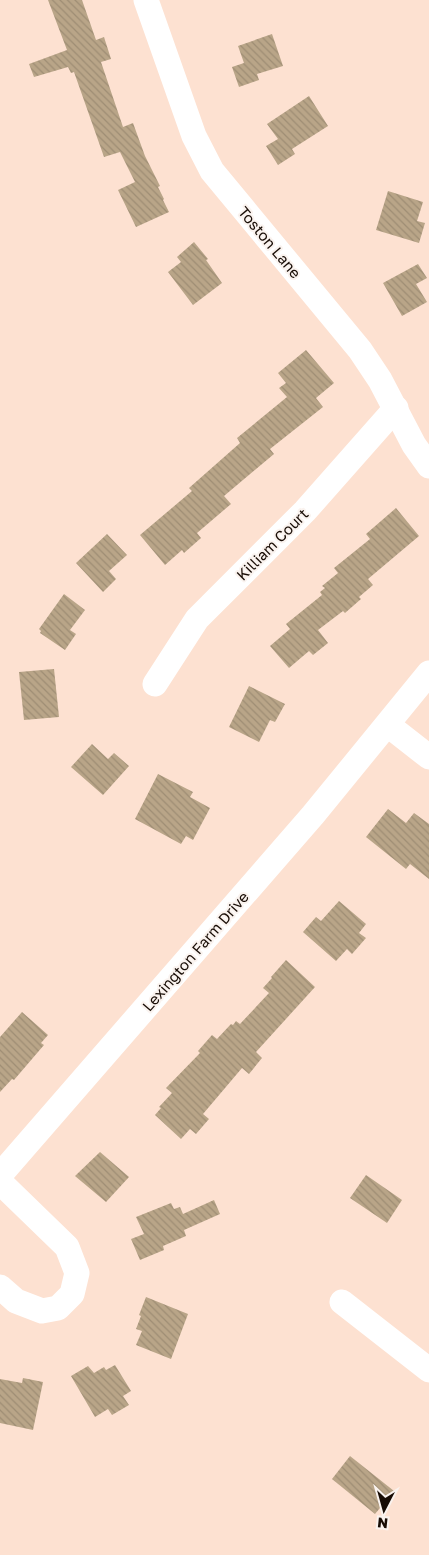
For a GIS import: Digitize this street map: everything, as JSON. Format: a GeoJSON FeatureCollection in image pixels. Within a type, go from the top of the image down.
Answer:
{"type":"FeatureCollection","features":[{"type":"Feature","properties":{"kind":"street","name":"Toston Lane"},"geometry":{"type":"LineString","coordinates":[[146,0],[194,136],[212,171],[360,350],[396,408],[414,445],[429,466]]}},
{"type":"Feature","properties":{"kind":"street","name":"Killiam Court"},"geometry":{"type":"LineString","coordinates":[[155,684],[197,619],[305,511],[396,408]]}},
{"type":"Feature","properties":{"kind":"street","name":"Lexington Farm Drive"},"geometry":{"type":"LineString","coordinates":[[0,1175],[313,815],[429,673]]}},
{"type":"Feature","properties":{"kind":"street"},"geometry":{"type":"LineString","coordinates":[[388,725],[429,757]]}},
{"type":"Feature","properties":{"kind":"street"},"geometry":{"type":"LineString","coordinates":[[0,1182],[66,1247],[77,1273],[72,1294],[58,1308],[42,1311],[16,1301],[0,1287]]}},
{"type":"Feature","properties":{"kind":"street"},"geometry":{"type":"LineString","coordinates":[[342,1302],[429,1370]]}},
{"type":"Feature","properties":{"kind":"building"},"geometry":{"type":"Polygon","coordinates":[[[48,0],[82,0],[96,40],[104,37],[111,59],[101,62],[123,127],[133,123],[169,212],[136,227],[118,190],[135,182],[120,152],[104,157],[74,72],[71,73],[68,67],[34,77],[29,64],[67,50],[48,0]]]}},
{"type":"Feature","properties":{"kind":"building"},"geometry":{"type":"Polygon","coordinates":[[[272,34],[283,66],[257,74],[259,80],[239,87],[232,67],[244,63],[238,46],[272,34]]]}},
{"type":"Feature","properties":{"kind":"building"},"geometry":{"type":"Polygon","coordinates":[[[309,96],[328,126],[292,149],[295,154],[278,165],[266,146],[278,139],[267,124],[309,96]]]}},
{"type":"Feature","properties":{"kind":"building"},"geometry":{"type":"Polygon","coordinates":[[[388,191],[423,202],[417,221],[425,223],[419,243],[376,230],[388,191]]]}},
{"type":"Feature","properties":{"kind":"building"},"geometry":{"type":"Polygon","coordinates":[[[194,242],[208,259],[206,260],[222,283],[193,305],[168,272],[181,262],[177,257],[194,242]]]}},
{"type":"Feature","properties":{"kind":"building"},"geometry":{"type":"Polygon","coordinates":[[[418,264],[427,278],[416,284],[427,302],[402,316],[383,283],[418,264]]]}},
{"type":"Feature","properties":{"kind":"building"},"geometry":{"type":"Polygon","coordinates":[[[306,350],[334,383],[316,398],[323,407],[270,449],[274,454],[224,496],[231,504],[197,533],[201,538],[184,553],[182,550],[165,565],[140,535],[192,491],[189,488],[240,443],[237,438],[287,397],[279,388],[286,383],[278,373],[306,350]]]}},
{"type":"Feature","properties":{"kind":"building"},"geometry":{"type":"Polygon","coordinates":[[[396,508],[419,536],[368,579],[373,585],[359,597],[361,599],[345,613],[343,611],[318,630],[328,643],[313,655],[309,651],[289,668],[270,646],[290,629],[286,624],[322,595],[320,592],[325,588],[322,586],[338,573],[334,568],[370,539],[366,534],[396,508]]]}},
{"type":"Feature","properties":{"kind":"building"},"geometry":{"type":"Polygon","coordinates":[[[107,534],[127,555],[109,571],[116,579],[103,592],[76,563],[107,534]]]}},
{"type":"Feature","properties":{"kind":"building"},"geometry":{"type":"Polygon","coordinates":[[[64,594],[85,610],[70,630],[76,634],[65,650],[40,633],[39,629],[64,594]]]}},
{"type":"Feature","properties":{"kind":"building"},"geometry":{"type":"Polygon","coordinates":[[[54,669],[59,717],[24,720],[19,672],[54,669]]]}},
{"type":"Feature","properties":{"kind":"building"},"geometry":{"type":"Polygon","coordinates":[[[249,686],[285,704],[275,722],[270,720],[259,742],[229,727],[249,686]]]}},
{"type":"Feature","properties":{"kind":"building"},"geometry":{"type":"Polygon","coordinates":[[[92,744],[108,759],[114,753],[129,766],[103,795],[71,767],[92,744]]]}},
{"type":"Feature","properties":{"kind":"building"},"geometry":{"type":"Polygon","coordinates":[[[158,774],[193,792],[190,797],[210,808],[193,840],[186,836],[181,844],[135,819],[158,774]]]}},
{"type":"Feature","properties":{"kind":"building"},"geometry":{"type":"Polygon","coordinates":[[[388,809],[406,823],[414,813],[429,824],[429,879],[410,864],[406,869],[366,837],[388,809]]]}},
{"type":"Feature","properties":{"kind":"building"},"geometry":{"type":"Polygon","coordinates":[[[339,901],[366,924],[359,933],[366,938],[352,954],[347,949],[336,961],[303,932],[316,917],[321,921],[339,901]]]}},
{"type":"Feature","properties":{"kind":"building"},"geometry":{"type":"Polygon","coordinates":[[[286,960],[315,987],[256,1052],[262,1058],[249,1074],[242,1068],[203,1114],[209,1119],[196,1134],[190,1129],[181,1139],[155,1115],[161,1108],[159,1107],[172,1093],[166,1088],[200,1053],[198,1051],[212,1035],[217,1039],[231,1024],[233,1025],[236,1021],[240,1024],[269,993],[263,988],[286,960]]]}},
{"type":"Feature","properties":{"kind":"building"},"geometry":{"type":"Polygon","coordinates":[[[22,1012],[48,1035],[41,1043],[44,1045],[14,1080],[12,1079],[0,1092],[0,1037],[22,1012]]]}},
{"type":"Feature","properties":{"kind":"building"},"geometry":{"type":"Polygon","coordinates":[[[100,1152],[129,1177],[106,1202],[75,1176],[100,1152]]]}},
{"type":"Feature","properties":{"kind":"building"},"geometry":{"type":"Polygon","coordinates":[[[366,1175],[402,1200],[387,1223],[350,1198],[366,1175]]]}},
{"type":"Feature","properties":{"kind":"building"},"geometry":{"type":"Polygon","coordinates":[[[214,1200],[220,1214],[184,1230],[186,1236],[163,1246],[164,1250],[140,1260],[131,1239],[144,1234],[136,1217],[171,1203],[174,1209],[180,1207],[183,1214],[214,1200]]]}},
{"type":"Feature","properties":{"kind":"building"},"geometry":{"type":"Polygon","coordinates":[[[146,1297],[188,1314],[171,1359],[136,1345],[142,1331],[136,1329],[146,1297]]]}},
{"type":"Feature","properties":{"kind":"building"},"geometry":{"type":"Polygon","coordinates":[[[115,1365],[131,1391],[123,1396],[129,1405],[112,1415],[108,1409],[95,1417],[71,1376],[88,1366],[94,1373],[104,1367],[106,1370],[115,1365]]]}},
{"type":"Feature","properties":{"kind":"building"},"geometry":{"type":"Polygon","coordinates":[[[23,1378],[43,1382],[33,1430],[0,1423],[0,1379],[22,1383],[23,1378]]]}},
{"type":"Feature","properties":{"kind":"building"},"geometry":{"type":"Polygon","coordinates":[[[350,1456],[394,1491],[375,1514],[332,1479],[350,1456]]]}}]}
